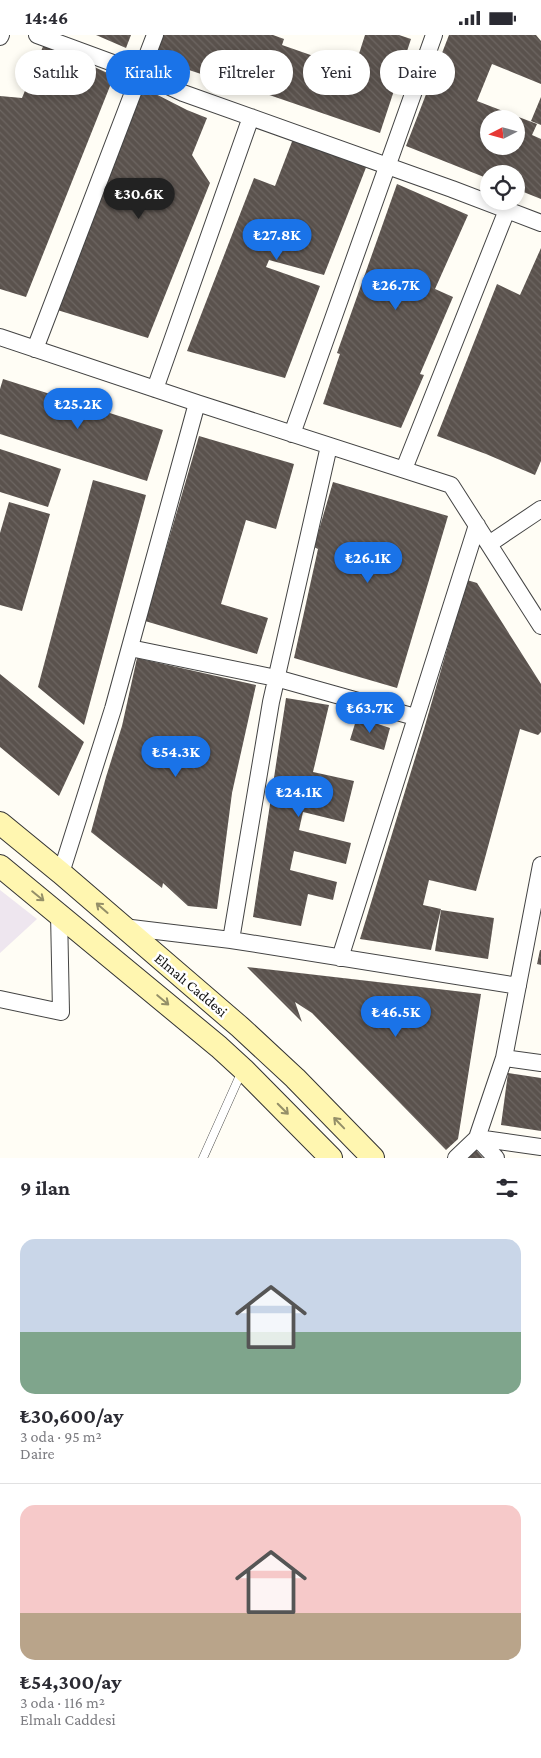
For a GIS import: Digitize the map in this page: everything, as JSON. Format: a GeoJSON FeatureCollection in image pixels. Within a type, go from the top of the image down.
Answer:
{"type":"FeatureCollection","features":[{"type":"Feature","properties":{"kind":"main road","name":"Elmalı Caddesi"},"geometry":{"type":"LineString","coordinates":[[0,823],[240,1027],[295,1077],[373,1158]]}},
{"type":"Feature","properties":{"kind":"main road","name":"Elmalı Caddesi"},"geometry":{"type":"LineString","coordinates":[[0,865],[195,1026],[243,1069],[331,1158]]}},
{"type":"Feature","properties":{"kind":"street"},"geometry":{"type":"LineString","coordinates":[[37,35],[106,60]]}},
{"type":"Feature","properties":{"kind":"street"},"geometry":{"type":"LineString","coordinates":[[149,50],[155,35]]}},
{"type":"Feature","properties":{"kind":"street"},"geometry":{"type":"LineString","coordinates":[[292,434],[434,35]]}},
{"type":"Feature","properties":{"kind":"street"},"geometry":{"type":"LineString","coordinates":[[34,349],[132,95]]}},
{"type":"Feature","properties":{"kind":"street"},"geometry":{"type":"LineString","coordinates":[[189,95],[480,200]]}},
{"type":"Feature","properties":{"kind":"street"},"geometry":{"type":"LineString","coordinates":[[155,389],[251,117]]}},
{"type":"Feature","properties":{"kind":"street"},"geometry":{"type":"LineString","coordinates":[[404,469],[507,210],[541,223]]}},
{"type":"Feature","properties":{"kind":"street"},"geometry":{"type":"LineString","coordinates":[[0,337],[452,485],[541,626]]}},
{"type":"Feature","properties":{"kind":"street"},"geometry":{"type":"LineString","coordinates":[[61,873],[113,709],[197,403]]}},
{"type":"Feature","properties":{"kind":"street"},"geometry":{"type":"LineString","coordinates":[[231,940],[269,712],[329,445]]}},
{"type":"Feature","properties":{"kind":"street"},"geometry":{"type":"LineString","coordinates":[[489,544],[541,509]]}},
{"type":"Feature","properties":{"kind":"street"},"geometry":{"type":"LineString","coordinates":[[340,958],[477,525]]}},
{"type":"Feature","properties":{"kind":"street"},"geometry":{"type":"LineString","coordinates":[[130,648],[276,678],[415,717]]}},
{"type":"Feature","properties":{"kind":"street"},"geometry":{"type":"LineString","coordinates":[[456,1158],[477,1139],[504,1059],[541,865]]}},
{"type":"Feature","properties":{"kind":"street"},"geometry":{"type":"LineString","coordinates":[[0,999],[61,1012],[59,913]]}},
{"type":"Feature","properties":{"kind":"street"},"geometry":{"type":"LineString","coordinates":[[123,927],[231,940],[518,986]]}},
{"type":"Feature","properties":{"kind":"street"},"geometry":{"type":"LineString","coordinates":[[504,1059],[541,1063]]}},
{"type":"Feature","properties":{"kind":"street"},"geometry":{"type":"LineString","coordinates":[[477,1139],[541,1147]]}},
{"type":"Feature","properties":{"kind":"street"},"geometry":{"type":"LineString","coordinates":[[477,1139],[496,1158]]}},
{"type":"Feature","properties":{"kind":"lane"},"geometry":{"type":"LineString","coordinates":[[204,1158],[243,1069]]}},
{"type":"Feature","properties":{"kind":"shaded area"},"geometry":{"type":"Polygon","coordinates":[[[0,890],[37,919],[0,953],[0,890]]]}},
{"type":"Feature","properties":{"kind":"building"},"geometry":{"type":"Polygon","coordinates":[[[96,35],[131,35],[126,48],[96,35]]]}},
{"type":"Feature","properties":{"kind":"building"},"geometry":{"type":"Polygon","coordinates":[[[160,35],[273,35],[284,39],[282,45],[303,52],[303,95],[370,95],[370,50],[360,50],[365,35],[399,35],[411,39],[407,50],[380,50],[380,95],[393,95],[380,133],[269,95],[293,95],[293,50],[200,50],[200,74],[190,70],[190,50],[155,50],[160,35]]]}},
{"type":"Feature","properties":{"kind":"building"},"geometry":{"type":"Polygon","coordinates":[[[449,35],[536,35],[541,41],[541,84],[492,64],[477,101],[500,110],[480,110],[480,155],[525,155],[525,119],[537,124],[532,135],[541,139],[541,199],[525,193],[525,165],[480,165],[480,175],[406,146],[426,95],[455,95],[455,50],[443,50],[449,35]]]}},
{"type":"Feature","properties":{"kind":"building"},"geometry":{"type":"Polygon","coordinates":[[[44,44],[57,50],[42,50],[44,44]]]}},
{"type":"Feature","properties":{"kind":"building"},"geometry":{"type":"Polygon","coordinates":[[[96,68],[106,72],[106,95],[26,297],[0,289],[0,96],[22,98],[23,95],[96,95],[96,68]]]}},
{"type":"Feature","properties":{"kind":"building"},"geometry":{"type":"Polygon","coordinates":[[[139,95],[158,95],[207,118],[192,155],[210,183],[148,338],[54,309],[139,95]]]}},
{"type":"Feature","properties":{"kind":"building"},"geometry":{"type":"Polygon","coordinates":[[[541,97],[541,125],[531,121],[541,97]]]}},
{"type":"Feature","properties":{"kind":"building"},"geometry":{"type":"Polygon","coordinates":[[[293,139],[367,165],[324,275],[269,260],[266,267],[320,286],[285,378],[187,351],[254,178],[275,186],[293,139]]]}},
{"type":"Feature","properties":{"kind":"building"},"geometry":{"type":"Polygon","coordinates":[[[397,184],[468,215],[435,289],[453,297],[420,374],[424,375],[401,428],[323,404],[340,354],[337,353],[397,184]]]}},
{"type":"Feature","properties":{"kind":"building"},"geometry":{"type":"Polygon","coordinates":[[[541,248],[541,461],[535,475],[437,436],[497,284],[520,295],[541,248]]]}},
{"type":"Feature","properties":{"kind":"building"},"geometry":{"type":"Polygon","coordinates":[[[3,379],[163,430],[147,481],[0,434],[0,389],[3,379]]]}},
{"type":"Feature","properties":{"kind":"building"},"geometry":{"type":"Polygon","coordinates":[[[199,436],[294,464],[276,529],[246,520],[221,604],[268,618],[257,654],[145,621],[199,436]]]}},
{"type":"Feature","properties":{"kind":"building"},"geometry":{"type":"Polygon","coordinates":[[[0,449],[61,469],[48,507],[0,492],[0,449]]]}},
{"type":"Feature","properties":{"kind":"building"},"geometry":{"type":"Polygon","coordinates":[[[93,480],[146,495],[84,725],[38,687],[93,480]]]}},
{"type":"Feature","properties":{"kind":"building"},"geometry":{"type":"Polygon","coordinates":[[[333,482],[448,516],[397,688],[294,658],[318,549],[314,547],[333,482]]]}},
{"type":"Feature","properties":{"kind":"building"},"geometry":{"type":"Polygon","coordinates":[[[9,502],[50,514],[22,611],[0,605],[0,533],[9,502]]]}},
{"type":"Feature","properties":{"kind":"building"},"geometry":{"type":"Polygon","coordinates":[[[467,580],[477,583],[541,684],[541,732],[538,735],[520,729],[476,891],[429,880],[423,905],[441,909],[431,950],[360,939],[424,729],[467,580]]]}},
{"type":"Feature","properties":{"kind":"building"},"geometry":{"type":"Polygon","coordinates":[[[137,658],[256,685],[232,793],[217,909],[188,906],[163,883],[162,888],[91,832],[122,726],[137,658]]]}},
{"type":"Feature","properties":{"kind":"building"},"geometry":{"type":"Polygon","coordinates":[[[0,674],[84,742],[59,796],[0,747],[0,674]]]}},
{"type":"Feature","properties":{"kind":"building"},"geometry":{"type":"Polygon","coordinates":[[[286,698],[329,705],[313,772],[354,781],[344,822],[303,812],[299,830],[351,843],[346,864],[294,851],[290,870],[337,882],[333,900],[308,894],[301,926],[253,917],[286,698]]]}},
{"type":"Feature","properties":{"kind":"building"},"geometry":{"type":"Polygon","coordinates":[[[357,717],[390,728],[384,750],[350,740],[357,717]]]}},
{"type":"Feature","properties":{"kind":"building"},"geometry":{"type":"Polygon","coordinates":[[[441,910],[494,918],[488,959],[435,951],[441,910]]]}},
{"type":"Feature","properties":{"kind":"building"},"geometry":{"type":"Polygon","coordinates":[[[541,950],[541,965],[537,964],[541,950]]]}},
{"type":"Feature","properties":{"kind":"building"},"geometry":{"type":"Polygon","coordinates":[[[247,967],[481,994],[458,1139],[446,1150],[312,1013],[295,1002],[302,1022],[247,967]]]}},
{"type":"Feature","properties":{"kind":"building"},"geometry":{"type":"Polygon","coordinates":[[[508,1073],[541,1078],[541,1131],[501,1125],[508,1073]]]}},
{"type":"Feature","properties":{"kind":"building"},"geometry":{"type":"Polygon","coordinates":[[[473,1147],[483,1158],[462,1158],[473,1147]]]}}]}
